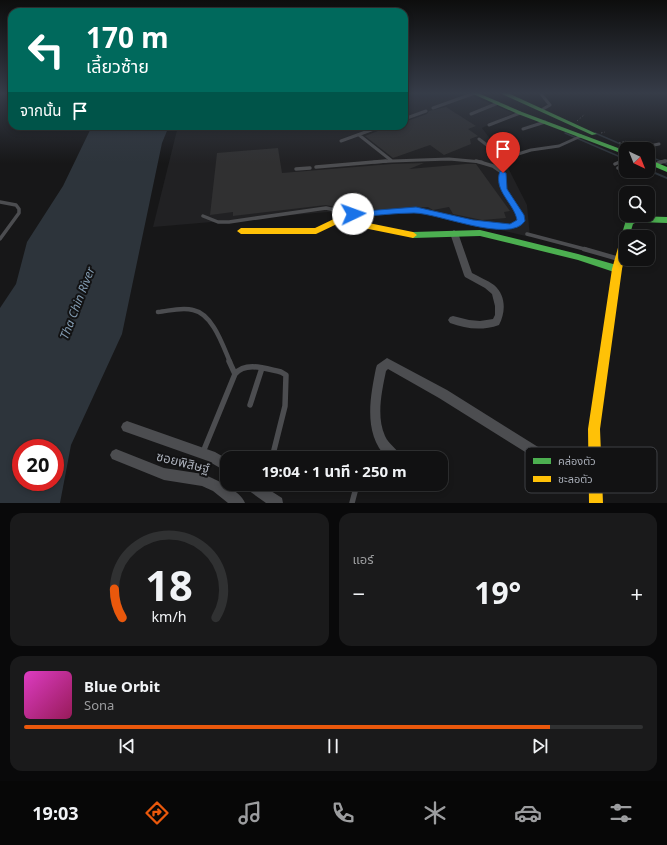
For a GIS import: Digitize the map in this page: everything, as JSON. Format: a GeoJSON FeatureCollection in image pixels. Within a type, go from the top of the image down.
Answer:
{"type":"FeatureCollection","features":[{"type":"Feature","properties":{"kind":"street"},"geometry":{"type":"LineString","coordinates":[[536,116],[545,122],[581,136],[619,147]]}},
{"type":"Feature","properties":{"kind":"street"},"geometry":{"type":"LineString","coordinates":[[543,116],[619,146]]}},
{"type":"Feature","properties":{"kind":"street"},"geometry":{"type":"LineString","coordinates":[[558,116],[619,146]]}},
{"type":"Feature","properties":{"kind":"street"},"geometry":{"type":"LineString","coordinates":[[655,163],[665,165]]}},
{"type":"Feature","properties":{"kind":"street"},"geometry":{"type":"LineString","coordinates":[[627,230],[629,222],[636,219],[667,220]]}},
{"type":"Feature","properties":{"kind":"street"},"geometry":{"type":"LineString","coordinates":[[241,231],[316,230],[336,221],[344,221],[410,235],[434,235],[467,232],[493,235],[619,260]]}},
{"type":"Feature","properties":{"kind":"street"},"geometry":{"type":"LineString","coordinates":[[453,320],[462,323],[487,325],[496,322],[500,311],[496,291],[490,286],[468,275],[454,233]]}},
{"type":"Feature","properties":{"kind":"street"},"geometry":{"type":"LineString","coordinates":[[594,447],[594,429],[620,266]]}},
{"type":"Feature","properties":{"kind":"street"},"geometry":{"type":"LineString","coordinates":[[387,451],[378,435],[375,422],[377,388],[381,368],[387,363],[443,394],[528,447]]}},
{"type":"Feature","properties":{"kind":"street"},"geometry":{"type":"LineString","coordinates":[[127,427],[203,452],[220,462]]}},
{"type":"Feature","properties":{"kind":"street","name":"ซอยพิสิษฐ์"},"geometry":{"type":"LineString","coordinates":[[116,455],[164,474],[203,480],[217,486],[239,503]]}},
{"type":"Feature","properties":{"kind":"street"},"geometry":{"type":"LineString","coordinates":[[265,491],[277,503]]}},
{"type":"Feature","properties":{"kind":"street"},"geometry":{"type":"LineString","coordinates":[[595,493],[596,503]]}},
{"type":"Feature","properties":{"kind":"lane"},"geometry":{"type":"LineString","coordinates":[[489,125],[508,116]]}},
{"type":"Feature","properties":{"kind":"lane"},"geometry":{"type":"LineString","coordinates":[[522,129],[545,122]]}},
{"type":"Feature","properties":{"kind":"lane"},"geometry":{"type":"LineString","coordinates":[[341,141],[372,130]]}},
{"type":"Feature","properties":{"kind":"lane"},"geometry":{"type":"LineString","coordinates":[[359,135],[392,161]]}},
{"type":"Feature","properties":{"kind":"lane"},"geometry":{"type":"LineString","coordinates":[[518,154],[531,150],[559,146],[581,136]]}},
{"type":"Feature","properties":{"kind":"lane"},"geometry":{"type":"LineString","coordinates":[[203,216],[218,222],[229,222],[319,209],[331,209],[353,214],[416,210],[473,223],[510,227],[518,225],[521,221],[520,215],[504,189],[501,170],[502,165],[499,154],[479,139]]}},
{"type":"Feature","properties":{"kind":"lane"},"geometry":{"type":"LineString","coordinates":[[655,145],[659,144]]}},
{"type":"Feature","properties":{"kind":"lane"},"geometry":{"type":"LineString","coordinates":[[316,167],[439,158],[474,161],[501,170]]}},
{"type":"Feature","properties":{"kind":"lane"},"geometry":{"type":"LineString","coordinates":[[615,164],[619,163]]}},
{"type":"Feature","properties":{"kind":"lane"},"geometry":{"type":"LineString","coordinates":[[296,169],[310,168]]}},
{"type":"Feature","properties":{"kind":"lane"},"geometry":{"type":"LineString","coordinates":[[0,202],[16,205],[20,209],[19,213],[0,239]]}},
{"type":"Feature","properties":{"kind":"lane"},"geometry":{"type":"LineString","coordinates":[[527,234],[619,259]]}},
{"type":"Feature","properties":{"kind":"lane"},"geometry":{"type":"LineString","coordinates":[[158,312],[194,309],[201,313],[210,322],[235,374]]}},
{"type":"Feature","properties":{"kind":"lane"},"geometry":{"type":"LineString","coordinates":[[203,452],[235,374],[240,368],[246,366],[281,372],[286,375],[287,380],[280,426],[274,451]]}},
{"type":"Feature","properties":{"kind":"lane"},"geometry":{"type":"LineString","coordinates":[[250,405],[262,368]]}},
{"type":"Feature","properties":{"kind":"lane"},"geometry":{"type":"LineString","coordinates":[[352,503],[355,491]]}},
{"type":"Feature","properties":{"kind":"path"},"geometry":{"type":"LineString","coordinates":[[572,123],[581,116]]}},
{"type":"Feature","properties":{"kind":"shaded area"},"geometry":{"type":"Polygon","coordinates":[[[408,116],[506,116],[482,128],[500,152],[527,205],[530,237],[421,211],[359,218],[328,212],[153,227],[177,130],[408,130],[408,116]]]}},
{"type":"Feature","properties":{"kind":"water","name":"Tha Chin River"},"geometry":{"type":"Polygon","coordinates":[[[90,130],[167,130],[162,143],[122,334],[71,445],[64,482],[64,439],[12,439],[12,491],[62,491],[60,503],[0,503],[0,308],[16,284],[27,242],[63,186],[90,130]]]}},
{"type":"Feature","properties":{"kind":"building"},"geometry":{"type":"Polygon","coordinates":[[[420,116],[461,116],[476,126],[468,129],[478,136],[470,139],[471,144],[444,155],[430,145],[393,158],[365,136],[380,130],[408,130],[408,121],[420,116]]]}},
{"type":"Feature","properties":{"kind":"building"},"geometry":{"type":"Polygon","coordinates":[[[278,148],[282,173],[392,164],[424,163],[409,169],[476,164],[510,211],[504,212],[506,218],[482,220],[453,214],[449,207],[433,210],[428,207],[353,211],[326,205],[233,216],[233,212],[210,215],[217,153],[278,148]]]}},
{"type":"Feature","properties":{"kind":"waterway"},"geometry":{"type":"LineString","coordinates":[[565,133],[619,156]]}},
{"type":"Feature","properties":{"kind":"waterway"},"geometry":{"type":"LineString","coordinates":[[595,133],[619,143]]}},
{"type":"Feature","properties":{"kind":"waterway"},"geometry":{"type":"LineString","coordinates":[[655,159],[663,162]]}},
{"type":"Feature","properties":{"kind":"waterway"},"geometry":{"type":"LineString","coordinates":[[663,162],[667,164]]}},
{"type":"Feature","properties":{"kind":"waterway"},"geometry":{"type":"LineString","coordinates":[[655,173],[667,178]]}},
{"type":"Feature","properties":{"kind":"traffic: fast"},"geometry":{"type":"LineString","coordinates":[[529,116],[619,150]]}},
{"type":"Feature","properties":{"kind":"traffic: fast"},"geometry":{"type":"LineString","coordinates":[[556,116],[594,134]]}},
{"type":"Feature","properties":{"kind":"traffic: fast"},"geometry":{"type":"LineString","coordinates":[[655,164],[667,170]]}},
{"type":"Feature","properties":{"kind":"traffic: fast"},"geometry":{"type":"LineString","coordinates":[[627,230],[629,222],[636,219],[667,220]]}},
{"type":"Feature","properties":{"kind":"traffic: fast"},"geometry":{"type":"LineString","coordinates":[[413,235],[480,233],[578,257],[617,269]]}},
{"type":"Feature","properties":{"kind":"traffic: slow"},"geometry":{"type":"LineString","coordinates":[[241,231],[316,231],[336,221],[344,221],[413,235]]}},
{"type":"Feature","properties":{"kind":"traffic: slow"},"geometry":{"type":"LineString","coordinates":[[594,447],[594,429],[619,261]]}},
{"type":"Feature","properties":{"kind":"traffic: slow"},"geometry":{"type":"LineString","coordinates":[[596,493],[596,503]]}},
{"type":"Feature","properties":{"kind":"route"},"geometry":{"type":"LineString","coordinates":[[353,214],[416,210],[473,223],[510,227],[518,225],[521,221],[520,215],[508,198],[504,189],[503,173]]}}]}
